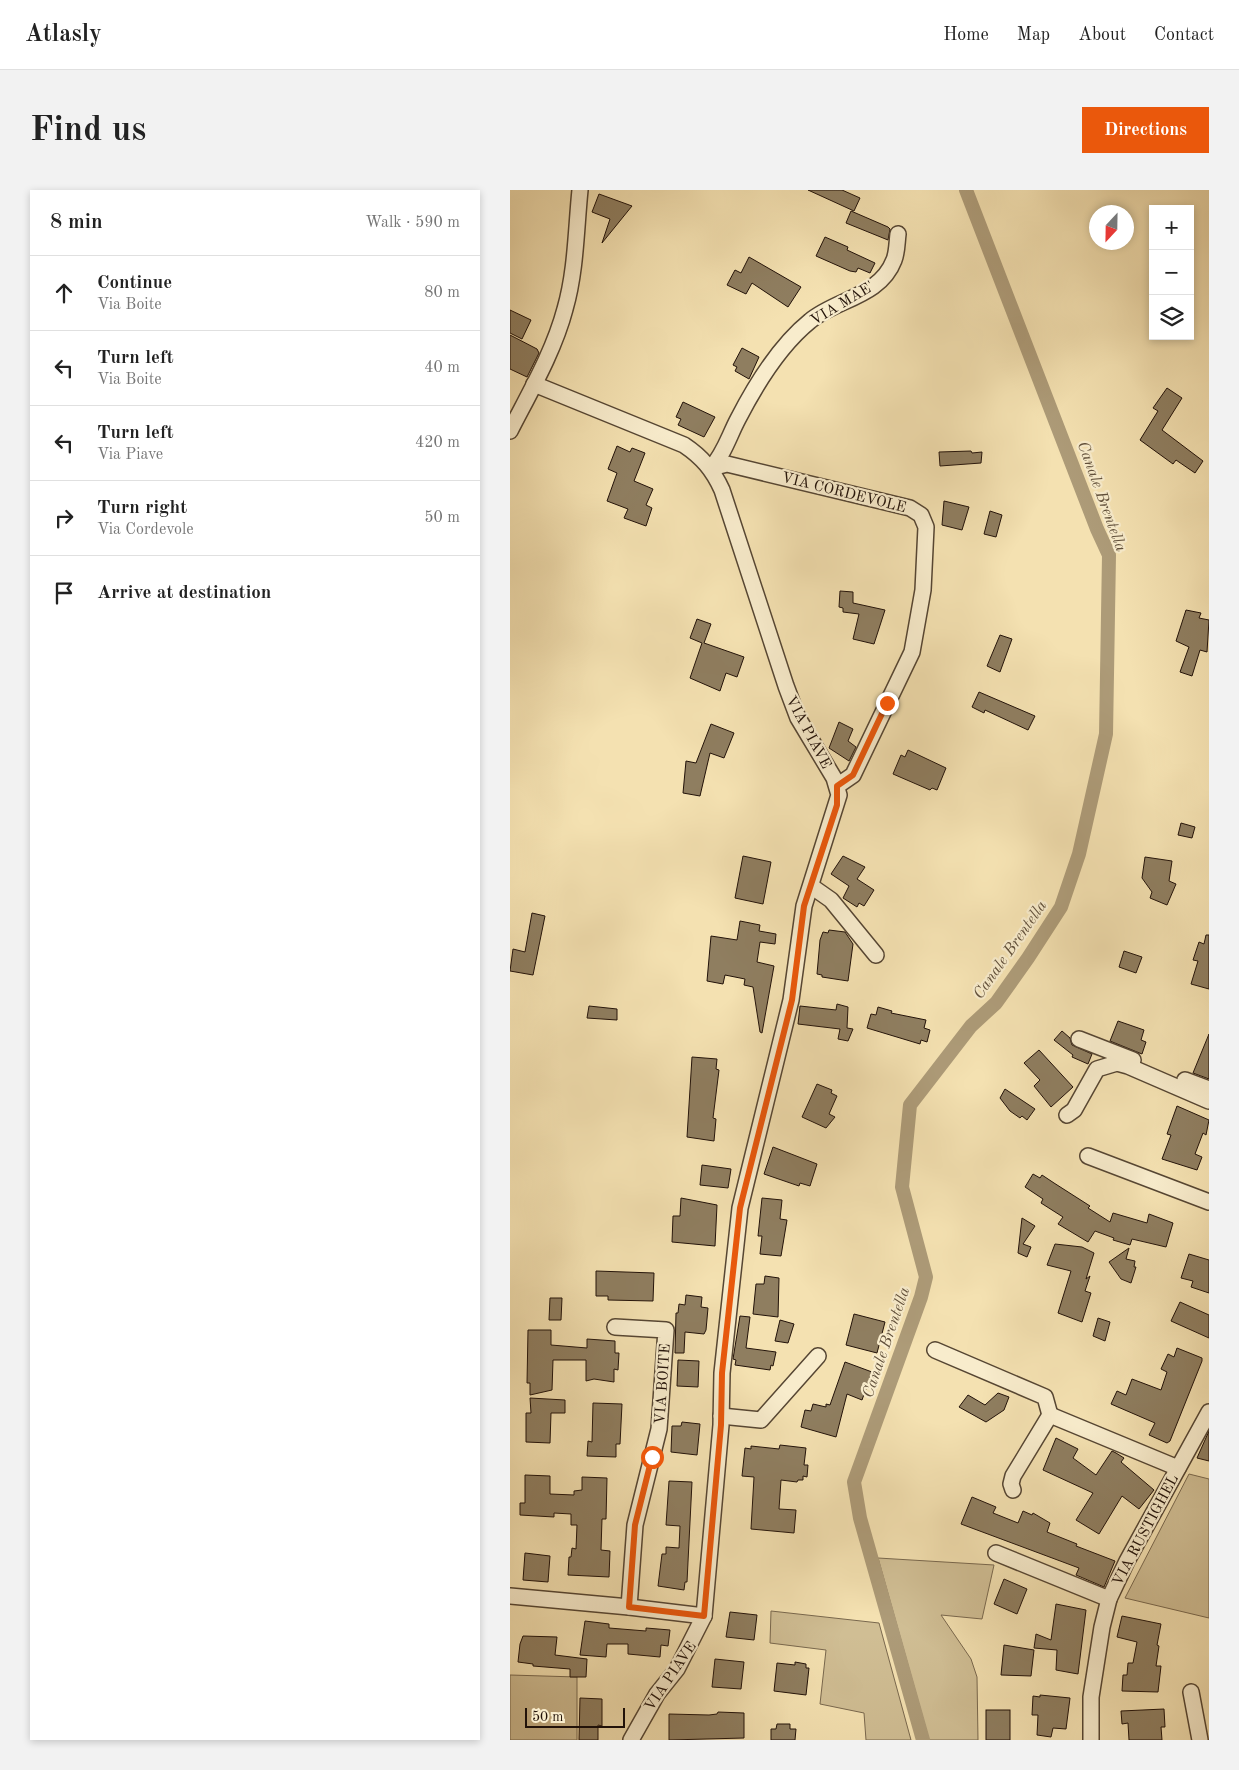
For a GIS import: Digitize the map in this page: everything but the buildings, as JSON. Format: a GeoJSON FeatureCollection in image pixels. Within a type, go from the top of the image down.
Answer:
{"type":"FeatureCollection","features":[{"type":"Feature","properties":{"kind":"street"},"geometry":{"type":"LineString","coordinates":[[510,432],[534,384],[566,308],[570,290],[580,190]]}},
{"type":"Feature","properties":{"kind":"street","name":"VIA MAE'"},"geometry":{"type":"LineString","coordinates":[[711,468],[720,458],[738,418],[772,362],[810,320],[869,290],[882,279],[894,260],[898,234]]}},
{"type":"Feature","properties":{"kind":"street","name":"VIA PIAVE"},"geometry":{"type":"LineString","coordinates":[[534,384],[684,445],[698,454],[711,468],[722,490],[798,718],[837,786],[837,805],[804,906],[792,1000],[740,1208],[728,1306],[721,1416],[704,1616],[677,1668],[657,1694],[631,1740]]}},
{"type":"Feature","properties":{"kind":"street","name":"VIA CORDEVOLE"},"geometry":{"type":"LineString","coordinates":[[711,468],[728,464],[758,470],[910,508],[922,515],[926,527],[924,590],[912,652],[853,775],[837,786]]}},
{"type":"Feature","properties":{"kind":"street"},"geometry":{"type":"LineString","coordinates":[[811,886],[831,900],[876,955]]}},
{"type":"Feature","properties":{"kind":"street"},"geometry":{"type":"LineString","coordinates":[[1079,1039],[1209,1090]]}},
{"type":"Feature","properties":{"kind":"street"},"geometry":{"type":"LineString","coordinates":[[1067,1115],[1074,1110],[1097,1069],[1117,1063],[1209,1101]]}},
{"type":"Feature","properties":{"kind":"street"},"geometry":{"type":"LineString","coordinates":[[1088,1156],[1209,1202]]}},
{"type":"Feature","properties":{"kind":"street","name":"VIA BOITE"},"geometry":{"type":"LineString","coordinates":[[615,1327],[666,1330],[659,1429],[635,1525],[629,1607]]}},
{"type":"Feature","properties":{"kind":"street"},"geometry":{"type":"LineString","coordinates":[[935,1350],[1045,1397],[1050,1414],[1013,1476],[1011,1484],[1013,1490]]}},
{"type":"Feature","properties":{"kind":"street"},"geometry":{"type":"LineString","coordinates":[[721,1416],[761,1420],[818,1356]]}},
{"type":"Feature","properties":{"kind":"street","name":"VIA RUSTIGHEL"},"geometry":{"type":"LineString","coordinates":[[1091,1740],[1091,1697],[1102,1627],[1109,1599],[1127,1561],[1209,1412]]}},
{"type":"Feature","properties":{"kind":"street","name":"VIA RUSTIGHEL"},"geometry":{"type":"LineString","coordinates":[[1050,1414],[1178,1468]]}},
{"type":"Feature","properties":{"kind":"street"},"geometry":{"type":"LineString","coordinates":[[996,1553],[1109,1599]]}},
{"type":"Feature","properties":{"kind":"street"},"geometry":{"type":"LineString","coordinates":[[510,1596],[704,1616]]}},
{"type":"Feature","properties":{"kind":"street"},"geometry":{"type":"LineString","coordinates":[[1192,1692],[1200,1740]]}},
{"type":"Feature","properties":{"kind":"shaded area"},"geometry":{"type":"Polygon","coordinates":[[[1189,1474],[1209,1479],[1209,1618],[1125,1598],[1189,1474]]]}},
{"type":"Feature","properties":{"kind":"shaded area"},"geometry":{"type":"Polygon","coordinates":[[[878,1558],[994,1565],[982,1619],[941,1615],[971,1659],[977,1677],[978,1740],[929,1740],[878,1558]]]}},
{"type":"Feature","properties":{"kind":"shaded area"},"geometry":{"type":"Polygon","coordinates":[[[771,1611],[879,1623],[911,1740],[866,1740],[864,1713],[820,1704],[826,1650],[770,1643],[771,1611]]]}},
{"type":"Feature","properties":{"kind":"shaded area"},"geometry":{"type":"Polygon","coordinates":[[[510,1675],[577,1677],[577,1740],[510,1740],[510,1675]]]}},
{"type":"Feature","properties":{"kind":"waterway","name":"Canale Brentella"},"geometry":{"type":"LineString","coordinates":[[923,1740],[860,1518],[854,1482],[921,1297],[926,1277],[902,1187],[910,1105],[971,1026],[996,1003],[1061,907],[1079,854],[1106,734],[1109,555],[1097,529],[966,190]]}},
{"type":"Feature","properties":{"kind":"route"},"geometry":{"type":"LineString","coordinates":[[652,1457],[635,1525],[629,1607],[704,1616],[721,1425],[722,1373],[740,1208],[792,1000],[804,906],[837,805],[839,795],[837,786],[847,781],[853,775],[887,703]]}}]}
